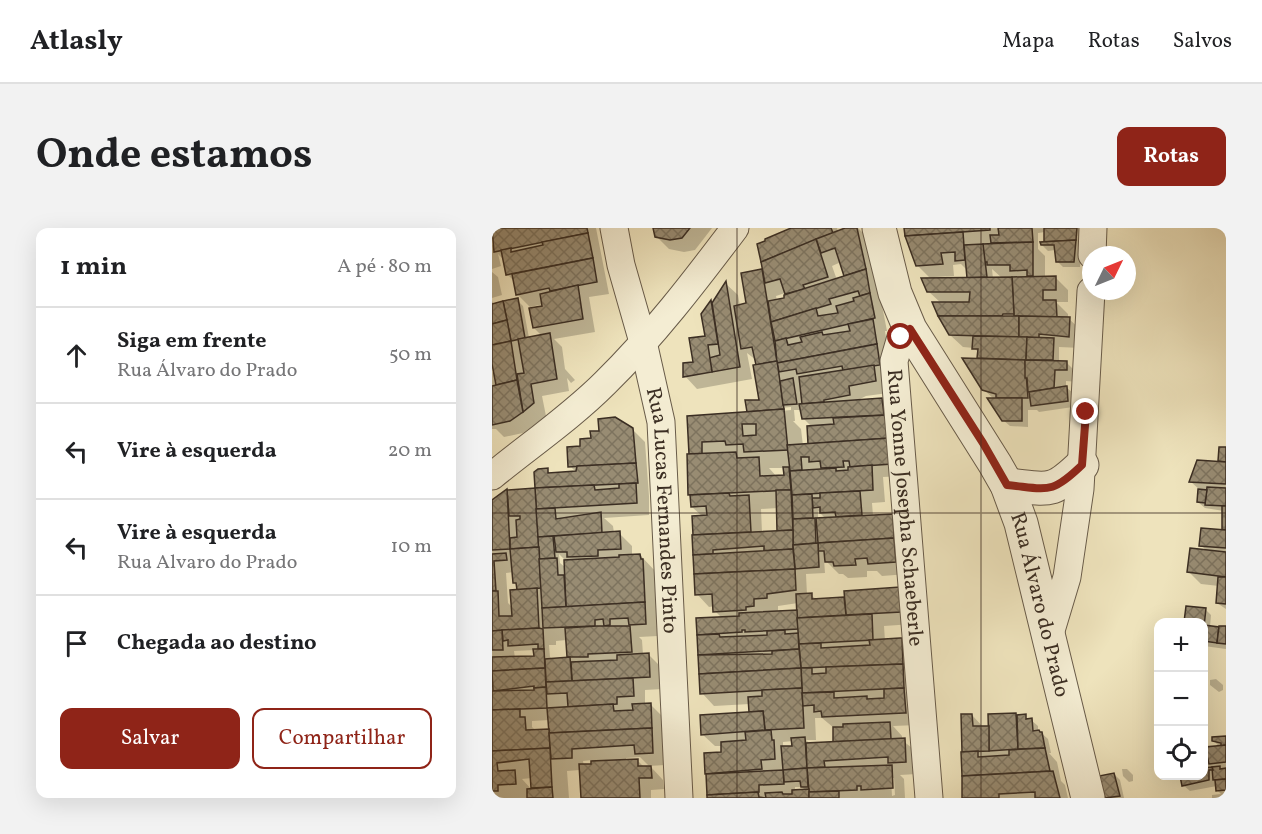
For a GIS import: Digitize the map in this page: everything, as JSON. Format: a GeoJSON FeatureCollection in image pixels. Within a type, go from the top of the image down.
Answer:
{"type":"FeatureCollection","features":[{"type":"Feature","properties":{"kind":"street","name":"Rua Lucas Fernandes Pinto"},"geometry":{"type":"LineString","coordinates":[[614,228],[621,265],[661,422],[680,798]]}},
{"type":"Feature","properties":{"kind":"street"},"geometry":{"type":"LineString","coordinates":[[492,476],[606,382],[695,282],[735,228]]}},
{"type":"Feature","properties":{"kind":"street"},"geometry":{"type":"LineString","coordinates":[[879,228],[895,293],[910,329]]}},
{"type":"Feature","properties":{"kind":"street"},"geometry":{"type":"LineString","coordinates":[[1092,246],[1093,228]]}},
{"type":"Feature","properties":{"kind":"street"},"geometry":{"type":"LineString","coordinates":[[1049,638],[1067,577],[1082,465],[1091,300]]}},
{"type":"Feature","properties":{"kind":"street","name":"Rua Álvaro do Prado"},"geometry":{"type":"LineString","coordinates":[[910,329],[1007,485],[1021,523],[1088,798]]}},
{"type":"Feature","properties":{"kind":"street","name":"Rua Yonne Josepha Schaeberle"},"geometry":{"type":"LineString","coordinates":[[910,329],[901,337],[894,361],[929,798]]}},
{"type":"Feature","properties":{"kind":"street"},"geometry":{"type":"LineString","coordinates":[[1007,485],[1050,489],[1064,483],[1082,465]]}},
{"type":"Feature","properties":{"kind":"building"},"geometry":{"type":"Polygon","coordinates":[[[492,228],[587,228],[588,233],[494,252],[492,228]]]}},
{"type":"Feature","properties":{"kind":"building"},"geometry":{"type":"Polygon","coordinates":[[[653,228],[690,228],[682,238],[670,240],[655,237],[653,228]]]}},
{"type":"Feature","properties":{"kind":"building"},"geometry":{"type":"Polygon","coordinates":[[[791,228],[831,228],[833,233],[761,262],[757,244],[791,228]]]}},
{"type":"Feature","properties":{"kind":"building"},"geometry":{"type":"Polygon","coordinates":[[[845,228],[857,228],[866,269],[844,276],[835,248],[821,253],[816,239],[845,228]]]}},
{"type":"Feature","properties":{"kind":"building"},"geometry":{"type":"Polygon","coordinates":[[[904,228],[990,228],[990,230],[905,236],[904,228]]]}},
{"type":"Feature","properties":{"kind":"building"},"geometry":{"type":"Polygon","coordinates":[[[998,228],[1032,228],[1033,242],[991,243],[990,235],[999,235],[998,228]]]}},
{"type":"Feature","properties":{"kind":"building"},"geometry":{"type":"Polygon","coordinates":[[[1044,228],[1077,228],[1076,240],[1044,242],[1044,228]]]}},
{"type":"Feature","properties":{"kind":"building"},"geometry":{"type":"Polygon","coordinates":[[[963,232],[965,260],[955,261],[955,252],[941,253],[943,264],[916,266],[905,236],[963,232]]]}},
{"type":"Feature","properties":{"kind":"building"},"geometry":{"type":"Polygon","coordinates":[[[588,233],[593,258],[506,275],[501,250],[511,248],[511,252],[543,245],[542,242],[588,233]]]}},
{"type":"Feature","properties":{"kind":"building"},"geometry":{"type":"Polygon","coordinates":[[[816,239],[828,277],[803,285],[805,289],[785,294],[780,279],[765,283],[761,262],[816,239]]]}},
{"type":"Feature","properties":{"kind":"building"},"geometry":{"type":"Polygon","coordinates":[[[1076,240],[1074,262],[1056,262],[1054,245],[1041,245],[1040,242],[1076,240]]]}},
{"type":"Feature","properties":{"kind":"building"},"geometry":{"type":"Polygon","coordinates":[[[1033,242],[1033,276],[1027,276],[1027,270],[1010,271],[1010,265],[987,265],[987,262],[984,262],[983,244],[1033,242]]]}},
{"type":"Feature","properties":{"kind":"building"},"geometry":{"type":"Polygon","coordinates":[[[983,244],[987,277],[967,278],[964,245],[983,244]]]}},
{"type":"Feature","properties":{"kind":"building"},"geometry":{"type":"Polygon","coordinates":[[[593,258],[597,282],[516,295],[512,274],[593,258]]]}},
{"type":"Feature","properties":{"kind":"building"},"geometry":{"type":"Polygon","coordinates":[[[762,269],[777,361],[756,365],[752,347],[741,349],[734,306],[746,303],[741,273],[762,269]]]}},
{"type":"Feature","properties":{"kind":"building"},"geometry":{"type":"Polygon","coordinates":[[[866,269],[870,293],[860,296],[858,291],[829,299],[831,304],[771,322],[768,301],[784,298],[784,295],[866,269]]]}},
{"type":"Feature","properties":{"kind":"building"},"geometry":{"type":"Polygon","coordinates":[[[1056,276],[1056,290],[1043,290],[1043,300],[1056,300],[1057,317],[1014,316],[1012,277],[1056,276]]]}},
{"type":"Feature","properties":{"kind":"building"},"geometry":{"type":"Polygon","coordinates":[[[1012,277],[1014,314],[1003,314],[1002,316],[938,316],[932,302],[969,302],[970,292],[927,292],[921,278],[1012,277]]]}},
{"type":"Feature","properties":{"kind":"building"},"geometry":{"type":"Polygon","coordinates":[[[726,281],[740,367],[712,372],[709,358],[720,355],[712,303],[726,281]]]}},
{"type":"Feature","properties":{"kind":"building"},"geometry":{"type":"Polygon","coordinates":[[[578,285],[583,319],[533,328],[529,308],[542,306],[540,294],[578,285]]]}},
{"type":"Feature","properties":{"kind":"building"},"geometry":{"type":"Polygon","coordinates":[[[870,293],[875,318],[775,341],[771,322],[816,308],[818,316],[838,313],[836,306],[870,293]]]}},
{"type":"Feature","properties":{"kind":"building"},"geometry":{"type":"Polygon","coordinates":[[[518,298],[525,338],[511,341],[503,301],[518,298]]]}},
{"type":"Feature","properties":{"kind":"building"},"geometry":{"type":"Polygon","coordinates":[[[711,300],[718,344],[708,345],[712,372],[683,377],[683,363],[693,362],[689,338],[705,336],[701,314],[711,300]]]}},
{"type":"Feature","properties":{"kind":"building"},"geometry":{"type":"Polygon","coordinates":[[[503,301],[507,320],[492,324],[492,304],[503,301]]]}},
{"type":"Feature","properties":{"kind":"building"},"geometry":{"type":"Polygon","coordinates":[[[938,316],[1019,316],[1019,337],[949,335],[938,316]]]}},
{"type":"Feature","properties":{"kind":"building"},"geometry":{"type":"Polygon","coordinates":[[[1019,316],[1070,317],[1069,337],[1039,334],[1039,338],[1019,337],[1019,316]]]}},
{"type":"Feature","properties":{"kind":"building"},"geometry":{"type":"Polygon","coordinates":[[[873,319],[877,344],[777,363],[775,341],[786,338],[788,345],[802,342],[800,337],[822,332],[823,335],[850,331],[848,324],[873,319]]]}},
{"type":"Feature","properties":{"kind":"building"},"geometry":{"type":"Polygon","coordinates":[[[507,320],[511,341],[492,345],[492,324],[507,320]]]}},
{"type":"Feature","properties":{"kind":"building"},"geometry":{"type":"Polygon","coordinates":[[[550,333],[557,379],[531,384],[534,403],[523,412],[517,374],[524,373],[518,339],[550,333]]]}},
{"type":"Feature","properties":{"kind":"building"},"geometry":{"type":"Polygon","coordinates":[[[973,336],[1027,337],[1026,360],[977,358],[978,349],[972,349],[973,336]]]}},
{"type":"Feature","properties":{"kind":"building"},"geometry":{"type":"Polygon","coordinates":[[[1027,337],[1054,338],[1053,360],[1026,360],[1027,337]]]}},
{"type":"Feature","properties":{"kind":"building"},"geometry":{"type":"Polygon","coordinates":[[[511,341],[517,380],[496,385],[492,364],[492,345],[511,341]]]}},
{"type":"Feature","properties":{"kind":"building"},"geometry":{"type":"Polygon","coordinates":[[[877,344],[880,365],[843,371],[842,366],[797,374],[796,369],[779,372],[777,363],[877,344]]]}},
{"type":"Feature","properties":{"kind":"building"},"geometry":{"type":"Polygon","coordinates":[[[962,358],[1025,360],[1028,398],[996,398],[996,394],[982,390],[962,358]]]}},
{"type":"Feature","properties":{"kind":"building"},"geometry":{"type":"Polygon","coordinates":[[[1025,360],[1067,361],[1067,370],[1055,370],[1054,388],[1028,392],[1025,360]]]}},
{"type":"Feature","properties":{"kind":"building"},"geometry":{"type":"Polygon","coordinates":[[[777,361],[784,409],[747,412],[745,400],[759,400],[753,365],[777,361]]]}},
{"type":"Feature","properties":{"kind":"building"},"geometry":{"type":"Polygon","coordinates":[[[874,365],[876,381],[849,386],[850,395],[824,400],[824,402],[802,404],[799,377],[874,365]]]}},
{"type":"Feature","properties":{"kind":"building"},"geometry":{"type":"Polygon","coordinates":[[[793,378],[797,404],[783,405],[780,381],[793,378]]]}},
{"type":"Feature","properties":{"kind":"building"},"geometry":{"type":"Polygon","coordinates":[[[517,380],[523,412],[510,421],[492,425],[492,386],[517,380]]]}},
{"type":"Feature","properties":{"kind":"building"},"geometry":{"type":"Polygon","coordinates":[[[1067,386],[1068,401],[1031,406],[1029,392],[1067,386]]]}},
{"type":"Feature","properties":{"kind":"building"},"geometry":{"type":"Polygon","coordinates":[[[882,398],[884,415],[802,419],[799,404],[882,398]]]}},
{"type":"Feature","properties":{"kind":"building"},"geometry":{"type":"Polygon","coordinates":[[[987,398],[1022,398],[1022,421],[1002,421],[987,398]]]}},
{"type":"Feature","properties":{"kind":"building"},"geometry":{"type":"Polygon","coordinates":[[[784,409],[788,450],[744,452],[743,444],[726,445],[725,441],[702,442],[702,454],[689,454],[687,416],[784,409]],[[742,424],[743,436],[756,435],[756,424],[742,424]]]}},
{"type":"Feature","properties":{"kind":"building"},"geometry":{"type":"Polygon","coordinates":[[[887,415],[890,438],[808,444],[807,426],[834,424],[833,418],[887,415]]]}},
{"type":"Feature","properties":{"kind":"building"},"geometry":{"type":"Polygon","coordinates":[[[615,417],[633,428],[636,463],[568,467],[567,447],[580,446],[580,439],[591,438],[590,431],[599,431],[598,419],[615,417]]]}},
{"type":"Feature","properties":{"kind":"building"},"geometry":{"type":"Polygon","coordinates":[[[890,438],[892,464],[850,467],[849,461],[843,461],[844,467],[821,468],[820,461],[809,462],[809,457],[801,457],[802,470],[790,471],[787,445],[890,438]]]}},
{"type":"Feature","properties":{"kind":"building"},"geometry":{"type":"Polygon","coordinates":[[[1219,447],[1226,447],[1226,462],[1218,461],[1219,447]]]}},
{"type":"Feature","properties":{"kind":"building"},"geometry":{"type":"Polygon","coordinates":[[[736,452],[737,458],[759,457],[760,476],[784,475],[783,467],[789,467],[791,490],[688,495],[687,454],[736,452]]]}},
{"type":"Feature","properties":{"kind":"building"},"geometry":{"type":"Polygon","coordinates":[[[1197,460],[1226,462],[1226,484],[1189,482],[1197,460]]]}},
{"type":"Feature","properties":{"kind":"building"},"geometry":{"type":"Polygon","coordinates":[[[636,463],[638,483],[535,488],[534,472],[538,469],[548,468],[548,473],[576,471],[577,466],[636,463]]]}},
{"type":"Feature","properties":{"kind":"building"},"geometry":{"type":"Polygon","coordinates":[[[872,465],[873,490],[792,495],[790,471],[836,468],[836,471],[848,470],[848,467],[872,465]]]}},
{"type":"Feature","properties":{"kind":"building"},"geometry":{"type":"Polygon","coordinates":[[[636,483],[637,503],[536,509],[535,488],[594,485],[595,490],[619,488],[619,484],[636,483]]]}},
{"type":"Feature","properties":{"kind":"building"},"geometry":{"type":"Polygon","coordinates":[[[1207,487],[1226,488],[1226,506],[1205,505],[1207,487]]]}},
{"type":"Feature","properties":{"kind":"building"},"geometry":{"type":"Polygon","coordinates":[[[535,488],[539,547],[510,549],[510,538],[517,537],[516,520],[520,519],[520,516],[509,516],[507,490],[535,488]]]}},
{"type":"Feature","properties":{"kind":"building"},"geometry":{"type":"Polygon","coordinates":[[[507,489],[510,549],[492,550],[492,500],[507,489]]]}},
{"type":"Feature","properties":{"kind":"building"},"geometry":{"type":"Polygon","coordinates":[[[1198,489],[1207,490],[1205,503],[1197,502],[1198,489]]]}},
{"type":"Feature","properties":{"kind":"building"},"geometry":{"type":"Polygon","coordinates":[[[776,490],[791,490],[793,530],[777,531],[776,490]]]}},
{"type":"Feature","properties":{"kind":"building"},"geometry":{"type":"Polygon","coordinates":[[[860,491],[862,515],[836,517],[835,512],[820,513],[820,507],[813,508],[812,498],[820,498],[820,493],[860,491]]]}},
{"type":"Feature","properties":{"kind":"building"},"geometry":{"type":"Polygon","coordinates":[[[729,493],[730,496],[749,495],[751,532],[693,535],[692,516],[707,515],[706,506],[691,507],[690,495],[729,493]]]}},
{"type":"Feature","properties":{"kind":"building"},"geometry":{"type":"Polygon","coordinates":[[[812,494],[813,518],[793,519],[792,495],[812,494]]]}},
{"type":"Feature","properties":{"kind":"building"},"geometry":{"type":"Polygon","coordinates":[[[1222,506],[1226,506],[1226,530],[1222,530],[1222,506]]]}},
{"type":"Feature","properties":{"kind":"building"},"geometry":{"type":"Polygon","coordinates":[[[555,508],[556,519],[601,512],[602,533],[538,537],[536,509],[555,508]]]}},
{"type":"Feature","properties":{"kind":"building"},"geometry":{"type":"Polygon","coordinates":[[[893,514],[894,538],[818,543],[816,518],[893,514]]]}},
{"type":"Feature","properties":{"kind":"building"},"geometry":{"type":"Polygon","coordinates":[[[815,518],[816,543],[793,545],[793,519],[815,518]]]}},
{"type":"Feature","properties":{"kind":"building"},"geometry":{"type":"Polygon","coordinates":[[[1201,528],[1226,530],[1226,548],[1199,546],[1201,528]]]}},
{"type":"Feature","properties":{"kind":"building"},"geometry":{"type":"Polygon","coordinates":[[[793,530],[793,549],[764,551],[764,546],[713,550],[713,554],[693,555],[692,535],[793,530]]]}},
{"type":"Feature","properties":{"kind":"building"},"geometry":{"type":"Polygon","coordinates":[[[620,531],[621,549],[598,550],[598,556],[567,557],[567,552],[556,552],[554,536],[620,531]]]}},
{"type":"Feature","properties":{"kind":"building"},"geometry":{"type":"Polygon","coordinates":[[[553,536],[555,558],[539,559],[538,537],[553,536]]]}},
{"type":"Feature","properties":{"kind":"building"},"geometry":{"type":"Polygon","coordinates":[[[894,538],[896,562],[868,564],[867,558],[855,559],[856,565],[834,566],[833,562],[825,562],[824,551],[818,551],[818,543],[894,538]]]}},
{"type":"Feature","properties":{"kind":"building"},"geometry":{"type":"Polygon","coordinates":[[[818,543],[819,567],[795,569],[793,545],[818,543]]]}},
{"type":"Feature","properties":{"kind":"building"},"geometry":{"type":"Polygon","coordinates":[[[539,547],[541,588],[517,590],[516,583],[513,583],[510,549],[539,547]]]}},
{"type":"Feature","properties":{"kind":"building"},"geometry":{"type":"Polygon","coordinates":[[[1190,548],[1226,552],[1226,577],[1187,572],[1190,548]]]}},
{"type":"Feature","properties":{"kind":"building"},"geometry":{"type":"Polygon","coordinates":[[[793,549],[795,569],[694,574],[693,555],[793,549]]]}},
{"type":"Feature","properties":{"kind":"building"},"geometry":{"type":"Polygon","coordinates":[[[506,553],[507,560],[494,561],[496,591],[492,591],[492,554],[506,553]]]}},
{"type":"Feature","properties":{"kind":"building"},"geometry":{"type":"Polygon","coordinates":[[[640,554],[643,559],[645,602],[566,607],[564,560],[640,554]]]}},
{"type":"Feature","properties":{"kind":"building"},"geometry":{"type":"Polygon","coordinates":[[[557,558],[558,575],[564,575],[566,607],[542,608],[539,559],[557,558]]]}},
{"type":"Feature","properties":{"kind":"building"},"geometry":{"type":"Polygon","coordinates":[[[795,569],[796,590],[767,594],[767,598],[754,599],[754,606],[746,607],[746,610],[713,612],[712,594],[695,595],[694,574],[795,569]]]}},
{"type":"Feature","properties":{"kind":"building"},"geometry":{"type":"Polygon","coordinates":[[[1218,577],[1226,577],[1226,604],[1216,603],[1218,577]]]}},
{"type":"Feature","properties":{"kind":"building"},"geometry":{"type":"Polygon","coordinates":[[[900,587],[901,612],[846,615],[844,591],[900,587]]]}},
{"type":"Feature","properties":{"kind":"building"},"geometry":{"type":"Polygon","coordinates":[[[537,588],[539,628],[492,631],[492,591],[498,591],[499,616],[512,616],[510,590],[537,588]]]}},
{"type":"Feature","properties":{"kind":"building"},"geometry":{"type":"Polygon","coordinates":[[[812,593],[812,599],[844,597],[846,615],[797,618],[796,594],[812,593]]]}},
{"type":"Feature","properties":{"kind":"building"},"geometry":{"type":"Polygon","coordinates":[[[645,602],[646,624],[629,625],[628,618],[610,619],[610,625],[604,626],[603,619],[595,620],[595,626],[543,628],[542,608],[645,602]]]}},
{"type":"Feature","properties":{"kind":"building"},"geometry":{"type":"Polygon","coordinates":[[[1186,606],[1206,608],[1205,618],[1184,618],[1186,606]]]}},
{"type":"Feature","properties":{"kind":"building"},"geometry":{"type":"Polygon","coordinates":[[[797,610],[798,629],[745,632],[742,630],[742,632],[697,635],[696,618],[797,610]]]}},
{"type":"Feature","properties":{"kind":"building"},"geometry":{"type":"Polygon","coordinates":[[[872,614],[873,640],[799,644],[797,618],[872,614]]]}},
{"type":"Feature","properties":{"kind":"building"},"geometry":{"type":"Polygon","coordinates":[[[630,626],[632,652],[567,657],[565,628],[630,626]]]}},
{"type":"Feature","properties":{"kind":"building"},"geometry":{"type":"Polygon","coordinates":[[[1208,626],[1219,627],[1217,643],[1208,642],[1208,626]]]}},
{"type":"Feature","properties":{"kind":"building"},"geometry":{"type":"Polygon","coordinates":[[[1219,626],[1226,626],[1226,644],[1217,643],[1219,626]]]}},
{"type":"Feature","properties":{"kind":"building"},"geometry":{"type":"Polygon","coordinates":[[[543,629],[544,649],[538,649],[538,644],[508,646],[508,640],[503,641],[502,630],[543,629]]]}},
{"type":"Feature","properties":{"kind":"building"},"geometry":{"type":"Polygon","coordinates":[[[502,630],[503,650],[492,650],[492,631],[502,630]]]}},
{"type":"Feature","properties":{"kind":"building"},"geometry":{"type":"Polygon","coordinates":[[[785,630],[785,634],[798,633],[799,649],[698,655],[697,635],[719,634],[720,637],[767,635],[767,631],[785,630]]]}},
{"type":"Feature","properties":{"kind":"building"},"geometry":{"type":"Polygon","coordinates":[[[902,638],[903,664],[801,668],[799,644],[821,643],[821,648],[870,645],[869,640],[902,638]]]}},
{"type":"Feature","properties":{"kind":"building"},"geometry":{"type":"Polygon","coordinates":[[[533,649],[544,649],[545,668],[492,671],[492,657],[534,656],[533,649]]]}},
{"type":"Feature","properties":{"kind":"building"},"geometry":{"type":"Polygon","coordinates":[[[799,649],[801,668],[699,674],[698,655],[772,654],[772,651],[799,649]]]}},
{"type":"Feature","properties":{"kind":"building"},"geometry":{"type":"Polygon","coordinates":[[[649,653],[650,677],[572,681],[571,662],[617,660],[617,655],[649,653]]]}},
{"type":"Feature","properties":{"kind":"building"},"geometry":{"type":"Polygon","coordinates":[[[570,657],[572,681],[546,682],[545,659],[570,657]]]}},
{"type":"Feature","properties":{"kind":"building"},"geometry":{"type":"Polygon","coordinates":[[[903,664],[904,688],[802,693],[801,668],[812,668],[812,674],[826,673],[826,667],[903,664]]]}},
{"type":"Feature","properties":{"kind":"building"},"geometry":{"type":"Polygon","coordinates":[[[545,668],[546,687],[534,688],[534,686],[493,691],[492,671],[545,668]]]}},
{"type":"Feature","properties":{"kind":"building"},"geometry":{"type":"Polygon","coordinates":[[[801,668],[802,688],[700,694],[699,674],[801,668]]]}},
{"type":"Feature","properties":{"kind":"building"},"geometry":{"type":"Polygon","coordinates":[[[633,678],[634,696],[617,697],[617,704],[568,707],[567,693],[547,694],[546,682],[633,678]]]}},
{"type":"Feature","properties":{"kind":"building"},"geometry":{"type":"Polygon","coordinates":[[[546,687],[547,708],[492,710],[492,691],[534,690],[534,688],[546,687]]]}},
{"type":"Feature","properties":{"kind":"building"},"geometry":{"type":"Polygon","coordinates":[[[802,688],[804,728],[765,730],[763,711],[749,712],[748,697],[762,696],[762,690],[802,688]]]}},
{"type":"Feature","properties":{"kind":"building"},"geometry":{"type":"Polygon","coordinates":[[[904,688],[906,713],[822,717],[821,711],[814,712],[814,705],[803,706],[802,693],[834,692],[834,698],[867,696],[867,699],[884,698],[884,689],[904,688]]]}},
{"type":"Feature","properties":{"kind":"building"},"geometry":{"type":"Polygon","coordinates":[[[651,703],[652,728],[549,733],[547,708],[613,704],[614,711],[633,710],[632,704],[651,703]]]}},
{"type":"Feature","properties":{"kind":"building"},"geometry":{"type":"Polygon","coordinates":[[[520,709],[520,717],[525,717],[526,730],[549,729],[550,748],[492,751],[492,710],[520,709]]]}},
{"type":"Feature","properties":{"kind":"building"},"geometry":{"type":"Polygon","coordinates":[[[763,711],[765,730],[701,735],[700,715],[763,711]]]}},
{"type":"Feature","properties":{"kind":"building"},"geometry":{"type":"Polygon","coordinates":[[[1016,713],[1018,749],[989,751],[988,714],[1016,713]]]}},
{"type":"Feature","properties":{"kind":"building"},"geometry":{"type":"Polygon","coordinates":[[[961,714],[972,714],[973,726],[989,726],[989,751],[962,752],[961,714]]]}},
{"type":"Feature","properties":{"kind":"building"},"geometry":{"type":"Polygon","coordinates":[[[1026,714],[1026,719],[1032,718],[1033,731],[1042,732],[1045,748],[1018,749],[1017,715],[1026,714]]]}},
{"type":"Feature","properties":{"kind":"building"},"geometry":{"type":"Polygon","coordinates":[[[890,722],[891,739],[833,742],[833,727],[843,727],[843,724],[890,722]]]}},
{"type":"Feature","properties":{"kind":"building"},"geometry":{"type":"Polygon","coordinates":[[[652,728],[653,753],[635,754],[634,745],[572,749],[572,758],[551,759],[549,733],[652,728]]]}},
{"type":"Feature","properties":{"kind":"building"},"geometry":{"type":"Polygon","coordinates":[[[771,730],[775,759],[761,760],[762,769],[705,774],[704,753],[721,752],[721,742],[746,740],[745,732],[771,730]]]}},
{"type":"Feature","properties":{"kind":"building"},"geometry":{"type":"Polygon","coordinates":[[[1226,736],[1226,745],[1221,746],[1221,743],[1212,741],[1212,737],[1226,736]]]}},
{"type":"Feature","properties":{"kind":"building"},"geometry":{"type":"Polygon","coordinates":[[[805,737],[807,768],[783,770],[781,746],[792,746],[791,738],[805,737]]]}},
{"type":"Feature","properties":{"kind":"building"},"geometry":{"type":"Polygon","coordinates":[[[905,738],[906,762],[888,763],[888,757],[824,761],[825,767],[807,768],[806,743],[905,738]]]}},
{"type":"Feature","properties":{"kind":"building"},"geometry":{"type":"Polygon","coordinates":[[[1226,745],[1226,762],[1209,764],[1208,747],[1226,745]]]}},
{"type":"Feature","properties":{"kind":"building"},"geometry":{"type":"Polygon","coordinates":[[[550,748],[552,787],[531,788],[529,759],[497,763],[498,771],[515,770],[516,784],[498,785],[498,791],[492,791],[492,751],[550,748]]]}},
{"type":"Feature","properties":{"kind":"building"},"geometry":{"type":"Polygon","coordinates":[[[1045,748],[1050,771],[962,776],[961,752],[978,751],[978,757],[1009,755],[1009,750],[1045,748]]]}},
{"type":"Feature","properties":{"kind":"building"},"geometry":{"type":"Polygon","coordinates":[[[638,759],[638,766],[651,766],[652,778],[639,778],[640,798],[581,798],[579,764],[591,764],[591,761],[638,759]]]}},
{"type":"Feature","properties":{"kind":"building"},"geometry":{"type":"Polygon","coordinates":[[[892,765],[893,788],[861,790],[861,786],[857,786],[857,790],[809,792],[807,768],[892,765]]]}},
{"type":"Feature","properties":{"kind":"building"},"geometry":{"type":"Polygon","coordinates":[[[1220,766],[1220,769],[1226,768],[1226,779],[1213,780],[1212,767],[1220,766]]]}},
{"type":"Feature","properties":{"kind":"building"},"geometry":{"type":"Polygon","coordinates":[[[1212,767],[1213,770],[1209,770],[1209,780],[1182,786],[1181,780],[1208,780],[1208,768],[1212,767]]]}},
{"type":"Feature","properties":{"kind":"building"},"geometry":{"type":"Polygon","coordinates":[[[807,768],[808,787],[801,787],[800,781],[784,782],[783,770],[807,768]]]}},
{"type":"Feature","properties":{"kind":"building"},"geometry":{"type":"Polygon","coordinates":[[[783,770],[784,784],[759,785],[759,792],[707,795],[706,774],[783,770]]]}},
{"type":"Feature","properties":{"kind":"building"},"geometry":{"type":"Polygon","coordinates":[[[1053,771],[1060,798],[1035,798],[1035,792],[999,794],[999,798],[962,798],[962,776],[1053,771]]]}},
{"type":"Feature","properties":{"kind":"building"},"geometry":{"type":"Polygon","coordinates":[[[1114,773],[1120,796],[1105,798],[1099,776],[1114,773]]]}},
{"type":"Feature","properties":{"kind":"building"},"geometry":{"type":"Polygon","coordinates":[[[1226,779],[1226,790],[1216,791],[1215,780],[1226,779]]]}},
{"type":"Feature","properties":{"kind":"building"},"geometry":{"type":"Polygon","coordinates":[[[552,787],[553,798],[527,798],[527,789],[552,787]]]}},
{"type":"Feature","properties":{"kind":"building"},"geometry":{"type":"Polygon","coordinates":[[[809,789],[809,798],[766,798],[765,793],[792,794],[792,790],[809,789]]]}},
{"type":"Feature","properties":{"kind":"building"},"geometry":{"type":"Polygon","coordinates":[[[839,791],[839,798],[809,798],[809,792],[839,791]]]}},
{"type":"Feature","properties":{"kind":"building"},"geometry":{"type":"Polygon","coordinates":[[[758,792],[759,797],[766,798],[707,798],[707,795],[758,792]]]}},
{"type":"Feature","properties":{"kind":"route"},"geometry":{"type":"LineString","coordinates":[[901,337],[910,329],[1007,485],[1050,489],[1064,483],[1082,465],[1086,412]]}}]}
